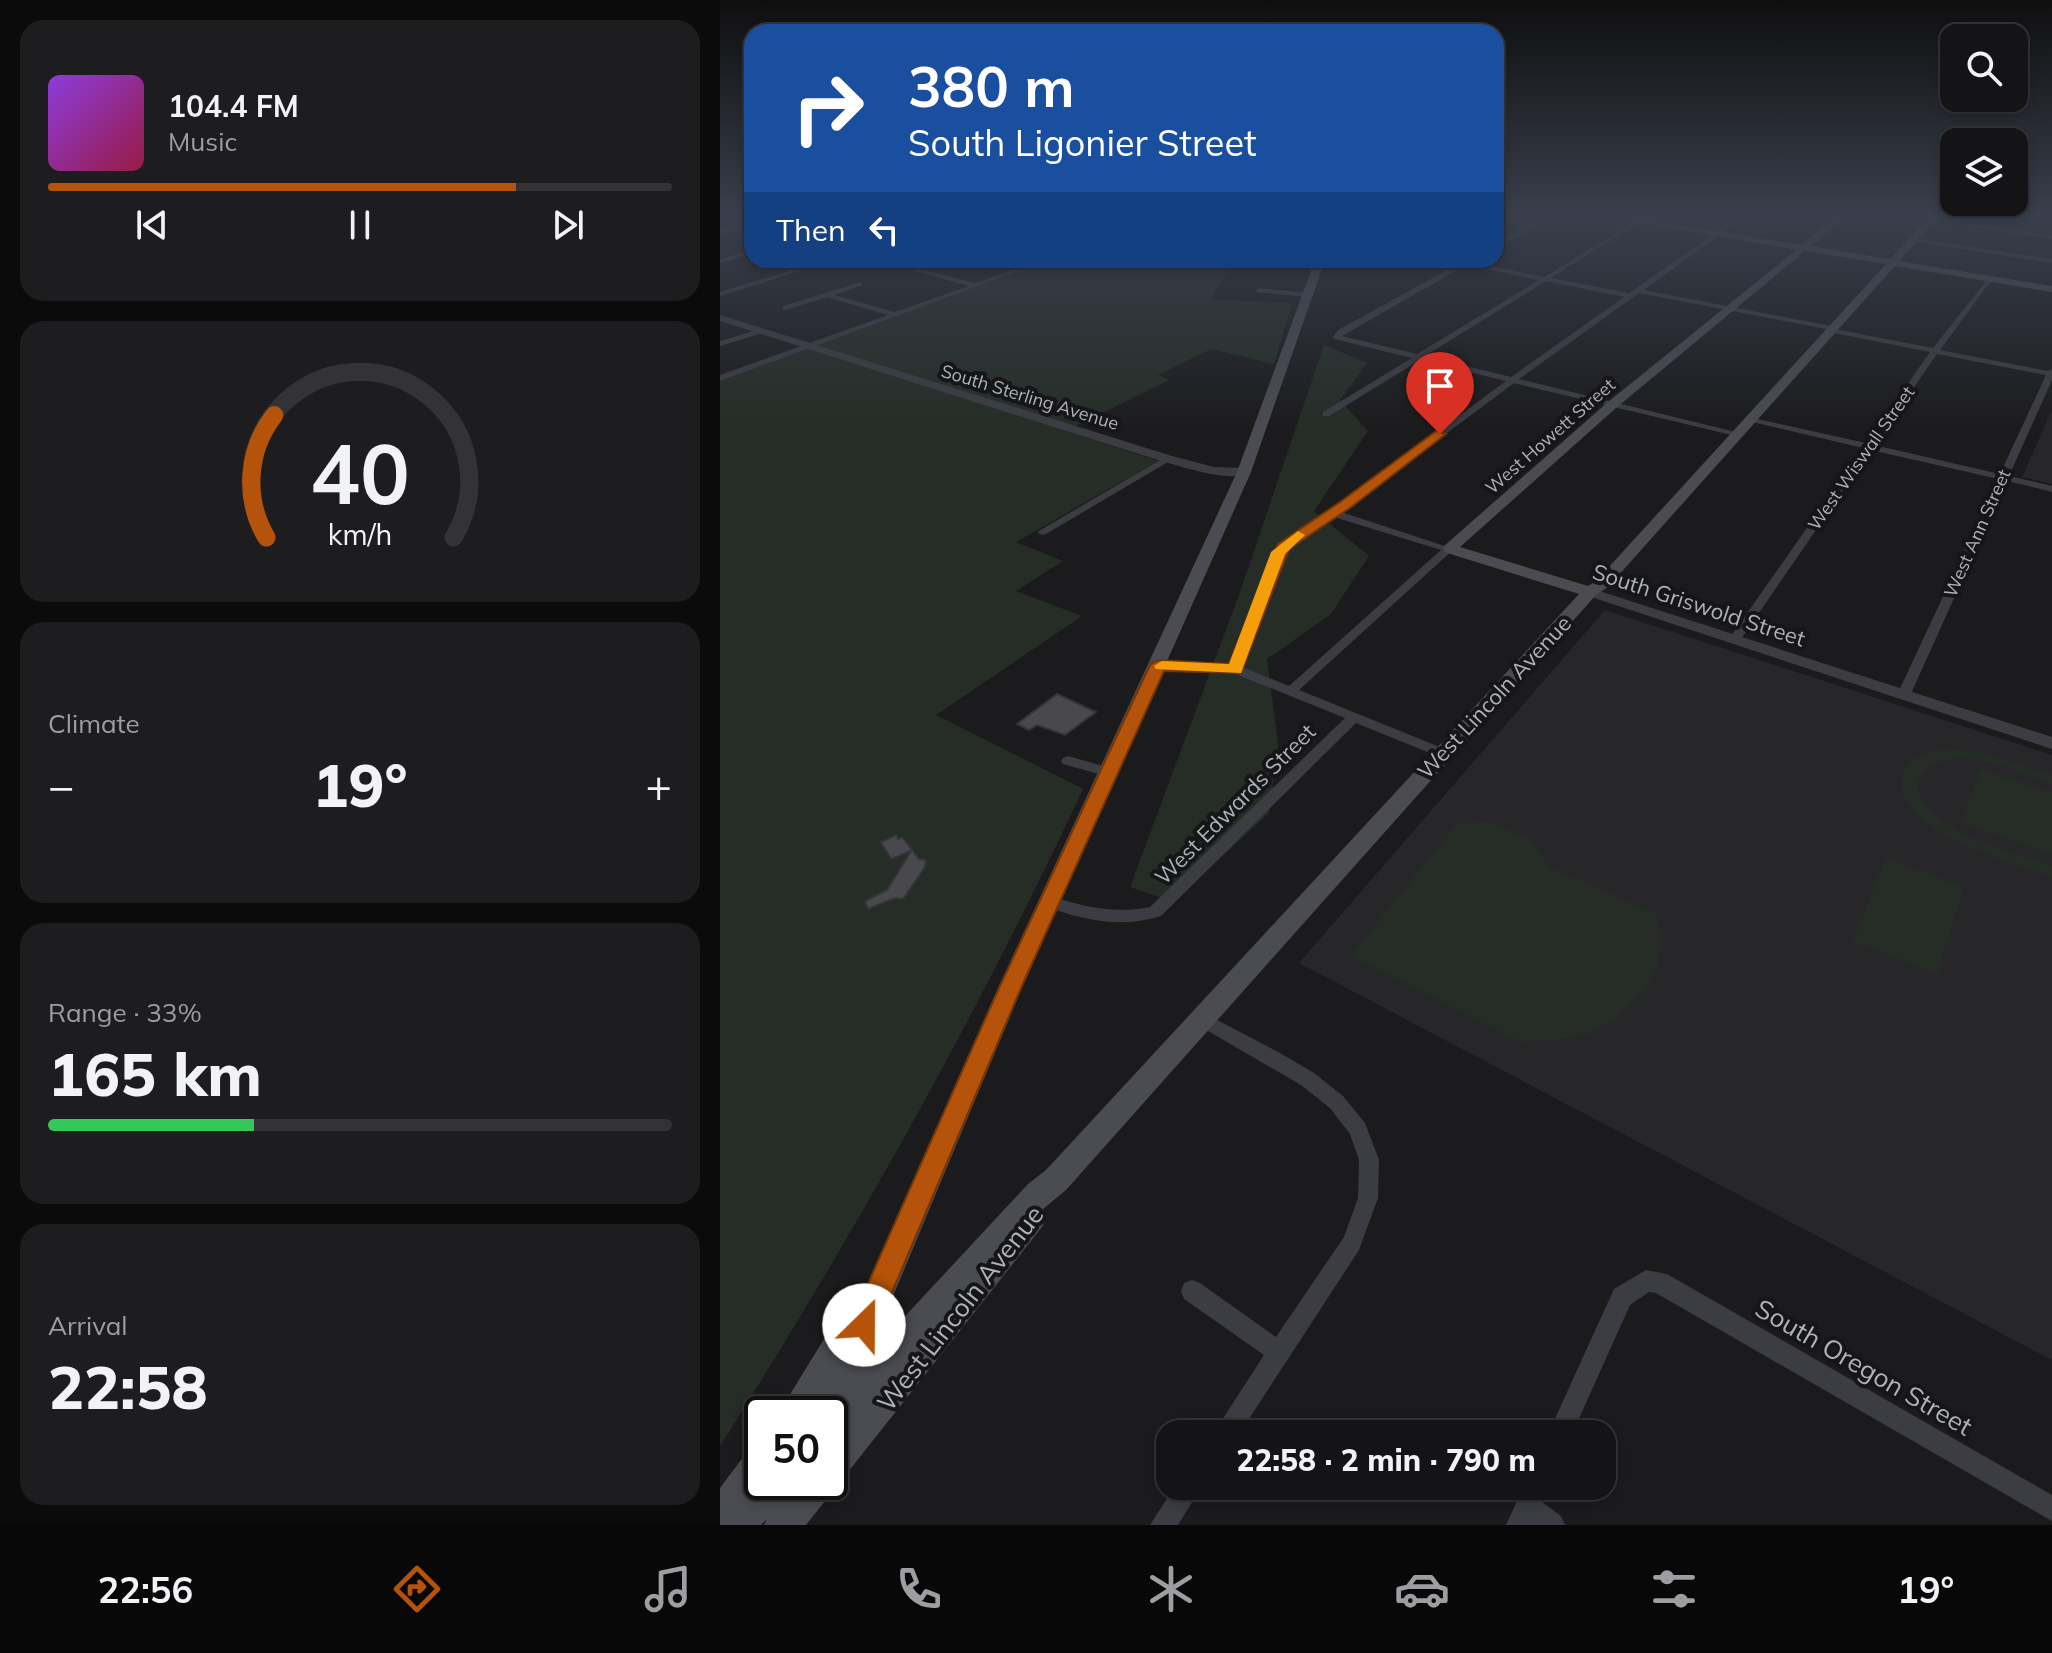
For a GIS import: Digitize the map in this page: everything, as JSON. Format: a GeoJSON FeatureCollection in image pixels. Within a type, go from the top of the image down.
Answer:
{"type":"FeatureCollection","features":[{"type":"Feature","properties":{"kind":"main road"},"geometry":{"type":"LineString","coordinates":[[834,1396],[919,1197],[1244,472],[1310,288]]}},
{"type":"Feature","properties":{"kind":"main road","name":"West Howett Street"},"geometry":{"type":"LineString","coordinates":[[1449,549],[1612,405],[1753,288]]}},
{"type":"Feature","properties":{"kind":"main road","name":"West Lincoln Avenue"},"geometry":{"type":"LineString","coordinates":[[848,1448],[1026,1226],[1056,1180],[1442,753],[1590,592],[1602,584],[1870,288]]}},
{"type":"Feature","properties":{"kind":"main road","name":"South Griswold Street"},"geometry":{"type":"LineString","coordinates":[[1449,549],[1590,592]]}},
{"type":"Feature","properties":{"kind":"main road","name":"West Lincoln Avenue"},"geometry":{"type":"LineString","coordinates":[[848,1401],[1038,1194],[1056,1180]]}},
{"type":"Feature","properties":{"kind":"main road"},"geometry":{"type":"LineString","coordinates":[[806,1396],[847,1332],[919,1197]]}},
{"type":"Feature","properties":{"kind":"main road"},"geometry":{"type":"LineString","coordinates":[[864,1325],[857,1359],[866,1369],[879,1366]]}},
{"type":"Feature","properties":{"kind":"main road"},"geometry":{"type":"LineString","coordinates":[[720,1517],[744,1484]]}},
{"type":"Feature","properties":{"kind":"main road"},"geometry":{"type":"LineString","coordinates":[[737,1525],[760,1500]]}},
{"type":"Feature","properties":{"kind":"main road"},"geometry":{"type":"LineString","coordinates":[[755,1525],[777,1500]]}},
{"type":"Feature","properties":{"kind":"main road"},"geometry":{"type":"LineString","coordinates":[[782,1525],[804,1500]]}},
{"type":"Feature","properties":{"kind":"street"},"geometry":{"type":"LineString","coordinates":[[720,294],[739,288]]}},
{"type":"Feature","properties":{"kind":"street"},"geometry":{"type":"LineString","coordinates":[[786,308],[848,288]]}},
{"type":"Feature","properties":{"kind":"street"},"geometry":{"type":"LineString","coordinates":[[720,378],[969,288]]}},
{"type":"Feature","properties":{"kind":"street"},"geometry":{"type":"LineString","coordinates":[[1420,288],[1337,337],[1737,435]]}},
{"type":"Feature","properties":{"kind":"street"},"geometry":{"type":"LineString","coordinates":[[1326,414],[1526,288]]}},
{"type":"Feature","properties":{"kind":"street"},"geometry":{"type":"LineString","coordinates":[[1602,288],[1729,308],[2052,373]]}},
{"type":"Feature","properties":{"kind":"street"},"geometry":{"type":"LineString","coordinates":[[1235,669],[1279,552],[1289,541],[1644,288]]}},
{"type":"Feature","properties":{"kind":"street","name":"West Wiswall Street"},"geometry":{"type":"LineString","coordinates":[[1735,639],[1868,446],[1982,288]]}},
{"type":"Feature","properties":{"kind":"street"},"geometry":{"type":"LineString","coordinates":[[1258,290],[1308,295]]}},
{"type":"Feature","properties":{"kind":"street"},"geometry":{"type":"LineString","coordinates":[[826,295],[895,314]]}},
{"type":"Feature","properties":{"kind":"street","name":"South Sterling Avenue"},"geometry":{"type":"LineString","coordinates":[[720,318],[1168,459],[1214,471],[1244,472]]}},
{"type":"Feature","properties":{"kind":"street"},"geometry":{"type":"LineString","coordinates":[[720,344],[760,331]]}},
{"type":"Feature","properties":{"kind":"street","name":"West Ann Street"},"geometry":{"type":"LineString","coordinates":[[1904,695],[2052,373]]}},
{"type":"Feature","properties":{"kind":"street"},"geometry":{"type":"LineString","coordinates":[[1751,419],[2052,489]]}},
{"type":"Feature","properties":{"kind":"street"},"geometry":{"type":"LineString","coordinates":[[1042,532],[1168,459]]}},
{"type":"Feature","properties":{"kind":"street","name":"South Griswold Street"},"geometry":{"type":"LineString","coordinates":[[1332,513],[1449,549]]}},
{"type":"Feature","properties":{"kind":"street","name":"West Howett Street"},"geometry":{"type":"LineString","coordinates":[[1290,692],[1449,549]]}},
{"type":"Feature","properties":{"kind":"street","name":"South Griswold Street"},"geometry":{"type":"LineString","coordinates":[[1590,592],[2052,743]]}},
{"type":"Feature","properties":{"kind":"street"},"geometry":{"type":"LineString","coordinates":[[1159,665],[1235,669],[1442,753]]}},
{"type":"Feature","properties":{"kind":"street","name":"West Edwards Street"},"geometry":{"type":"LineString","coordinates":[[1050,902],[1078,912],[1122,920],[1155,912],[1353,718]]}},
{"type":"Feature","properties":{"kind":"street"},"geometry":{"type":"LineString","coordinates":[[1068,761],[1109,772]]}},
{"type":"Feature","properties":{"kind":"street"},"geometry":{"type":"LineString","coordinates":[[1202,1019],[1338,1102],[1361,1132],[1370,1153],[1370,1194],[1361,1226],[1342,1261],[1235,1420]]}},
{"type":"Feature","properties":{"kind":"street","name":"South Oregon Street"},"geometry":{"type":"LineString","coordinates":[[1566,1420],[1622,1297],[1646,1281],[1659,1282],[2052,1509]]}},
{"type":"Feature","properties":{"kind":"street"},"geometry":{"type":"LineString","coordinates":[[1192,1291],[1280,1353]]}},
{"type":"Feature","properties":{"kind":"street"},"geometry":{"type":"LineString","coordinates":[[1163,1525],[1180,1500]]}},
{"type":"Feature","properties":{"kind":"street"},"geometry":{"type":"LineString","coordinates":[[1528,1506],[1552,1525]]}},
{"type":"Feature","properties":{"kind":"shaded area"},"geometry":{"type":"Polygon","coordinates":[[[973,288],[1218,288],[1210,299],[1292,303],[1274,364],[1211,349],[1158,375],[1169,380],[1066,431],[1158,461],[1016,542],[1063,561],[1016,591],[1082,616],[936,715],[1083,789],[1000,958],[912,1124],[770,1366],[751,1396],[744,1396],[744,1408],[720,1446],[720,380],[973,288]]]}},
{"type":"Feature","properties":{"kind":"shaded area"},"geometry":{"type":"Polygon","coordinates":[[[1324,345],[1367,363],[1340,400],[1368,431],[1314,511],[1369,556],[1331,614],[1267,659],[1278,743],[1269,813],[1173,902],[1130,887],[1240,592],[1324,345]]]}},
{"type":"Feature","properties":{"kind":"shaded area"},"geometry":{"type":"Polygon","coordinates":[[[2052,410],[2052,484],[2022,477],[2052,410]]]}},
{"type":"Feature","properties":{"kind":"shaded area"},"geometry":{"type":"Polygon","coordinates":[[[1605,610],[2052,755],[2052,1360],[1299,963],[1605,610]]]}},
{"type":"Feature","properties":{"kind":"shaded area"},"geometry":{"type":"Polygon","coordinates":[[[1946,749],[1985,753],[2052,775],[2052,784],[2006,767],[1974,759],[1958,759],[1943,760],[1928,766],[1917,782],[1922,799],[1933,813],[1950,826],[1993,846],[2052,866],[2052,877],[1960,842],[1916,813],[1904,796],[1904,770],[1919,757],[1946,749]]]}},
{"type":"Feature","properties":{"kind":"shaded area"},"geometry":{"type":"Polygon","coordinates":[[[1981,769],[2052,793],[2052,855],[1961,822],[1981,769]]]}},
{"type":"Feature","properties":{"kind":"shaded area"},"geometry":{"type":"Polygon","coordinates":[[[1488,821],[1530,839],[1548,866],[1656,914],[1661,937],[1658,965],[1644,991],[1615,1019],[1588,1034],[1521,1042],[1350,956],[1456,825],[1488,821]]]}},
{"type":"Feature","properties":{"kind":"shaded area"},"geometry":{"type":"Polygon","coordinates":[[[1886,858],[1964,887],[1937,974],[1853,941],[1886,858]]]}},
{"type":"Feature","properties":{"kind":"building"},"geometry":{"type":"Polygon","coordinates":[[[1057,694],[1096,712],[1065,735],[1037,725],[1029,730],[1017,724],[1057,694]]]}},
{"type":"Feature","properties":{"kind":"building"},"geometry":{"type":"Polygon","coordinates":[[[896,835],[898,839],[902,837],[919,859],[926,860],[925,867],[903,899],[895,898],[868,909],[865,901],[887,890],[911,851],[891,859],[881,842],[896,835]]]}},
{"type":"Feature","properties":{"kind":"slow traffic"},"geometry":{"type":"LineString","coordinates":[[1162,666],[1235,669],[1279,552],[1298,535]]}},
{"type":"Feature","properties":{"kind":"route"},"geometry":{"type":"LineString","coordinates":[[864,1325],[1010,988],[1159,665],[1235,669],[1283,547],[1440,434]]}}]}
